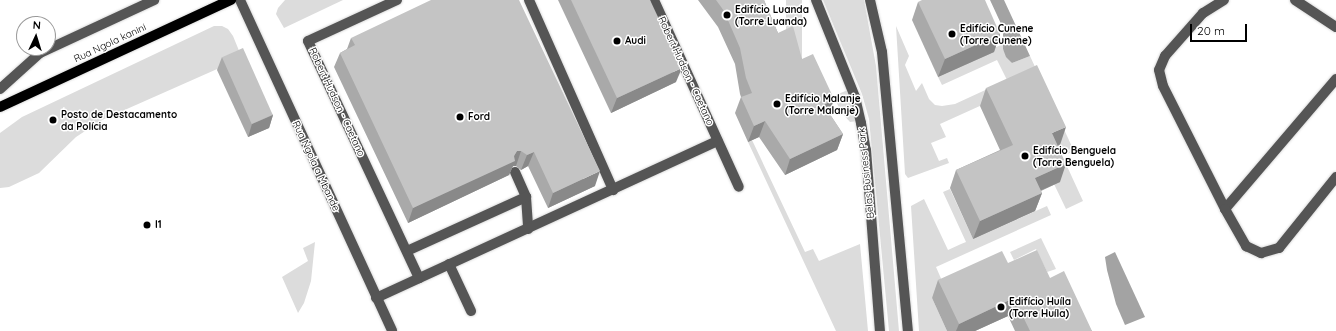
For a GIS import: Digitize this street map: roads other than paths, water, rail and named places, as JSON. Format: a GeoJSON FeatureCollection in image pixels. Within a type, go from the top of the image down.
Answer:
{"type":"FeatureCollection","features":[{"type":"Feature","properties":{"kind":"main road","name":"Rua Ngola kanini"},"geometry":{"type":"LineString","coordinates":[[0,107],[231,0]]}},
{"type":"Feature","properties":{"kind":"street"},"geometry":{"type":"LineString","coordinates":[[0,89],[40,53],[154,0]]}},
{"type":"Feature","properties":{"kind":"street","name":"Rua Ngola a Mbande"},"geometry":{"type":"LineString","coordinates":[[240,0],[392,331]]}},
{"type":"Feature","properties":{"kind":"street","name":"Robert Hudson - Caetano"},"geometry":{"type":"LineString","coordinates":[[397,0],[308,41],[419,278]]}},
{"type":"Feature","properties":{"kind":"street"},"geometry":{"type":"LineString","coordinates":[[529,0],[613,190]]}},
{"type":"Feature","properties":{"kind":"street","name":"Robert Hudson - Caetano"},"geometry":{"type":"LineString","coordinates":[[654,0],[739,187]]}},
{"type":"Feature","properties":{"kind":"street","name":"Belas Business Park"},"geometry":{"type":"LineString","coordinates":[[816,0],[855,97],[861,123],[866,150],[880,331]]}},
{"type":"Feature","properties":{"kind":"street"},"geometry":{"type":"LineString","coordinates":[[870,0],[882,52],[908,331]]}},
{"type":"Feature","properties":{"kind":"street"},"geometry":{"type":"LineString","coordinates":[[1224,0],[1203,13],[1165,56],[1159,70],[1163,86],[1225,209],[1246,246],[1261,253],[1280,248],[1336,177]]}},
{"type":"Feature","properties":{"kind":"street"},"geometry":{"type":"LineString","coordinates":[[1295,0],[1336,27]]}},
{"type":"Feature","properties":{"kind":"street"},"geometry":{"type":"LineString","coordinates":[[1225,209],[1336,79]]}},
{"type":"Feature","properties":{"kind":"street"},"geometry":{"type":"LineString","coordinates":[[376,298],[718,141]]}},
{"type":"Feature","properties":{"kind":"street"},"geometry":{"type":"LineString","coordinates":[[515,172],[526,197],[528,229]]}},
{"type":"Feature","properties":{"kind":"street"},"geometry":{"type":"LineString","coordinates":[[407,251],[526,197]]}},
{"type":"Feature","properties":{"kind":"street"},"geometry":{"type":"LineString","coordinates":[[449,264],[471,311]]}},
{"type":"Feature","properties":{"kind":"place","name":"Edifício Luanda (Torre Luanda)"},"geometry":{"type":"Point","coordinates":[727,15]}},
{"type":"Feature","properties":{"kind":"place","name":"Edifício Cunene (Torre Cunene)"},"geometry":{"type":"Point","coordinates":[952,34]}},
{"type":"Feature","properties":{"kind":"place","name":"Audi"},"geometry":{"type":"Point","coordinates":[617,41]}},
{"type":"Feature","properties":{"kind":"place","name":"Edifício Malanje (Torre Malanje)"},"geometry":{"type":"Point","coordinates":[777,104]}},
{"type":"Feature","properties":{"kind":"place","name":"Ford"},"geometry":{"type":"Point","coordinates":[460,117]}},
{"type":"Feature","properties":{"kind":"place","name":"Posto de Destacamento da Polícia"},"geometry":{"type":"Point","coordinates":[53,120]}},
{"type":"Feature","properties":{"kind":"place","name":"Edifício Benguela (Torre Benguela)"},"geometry":{"type":"Point","coordinates":[1025,156]}},
{"type":"Feature","properties":{"kind":"place","name":"I1"},"geometry":{"type":"Point","coordinates":[147,225]}},
{"type":"Feature","properties":{"kind":"place","name":"Edifício Huíla (Torre Huíla)"},"geometry":{"type":"Point","coordinates":[1001,307]}}]}
